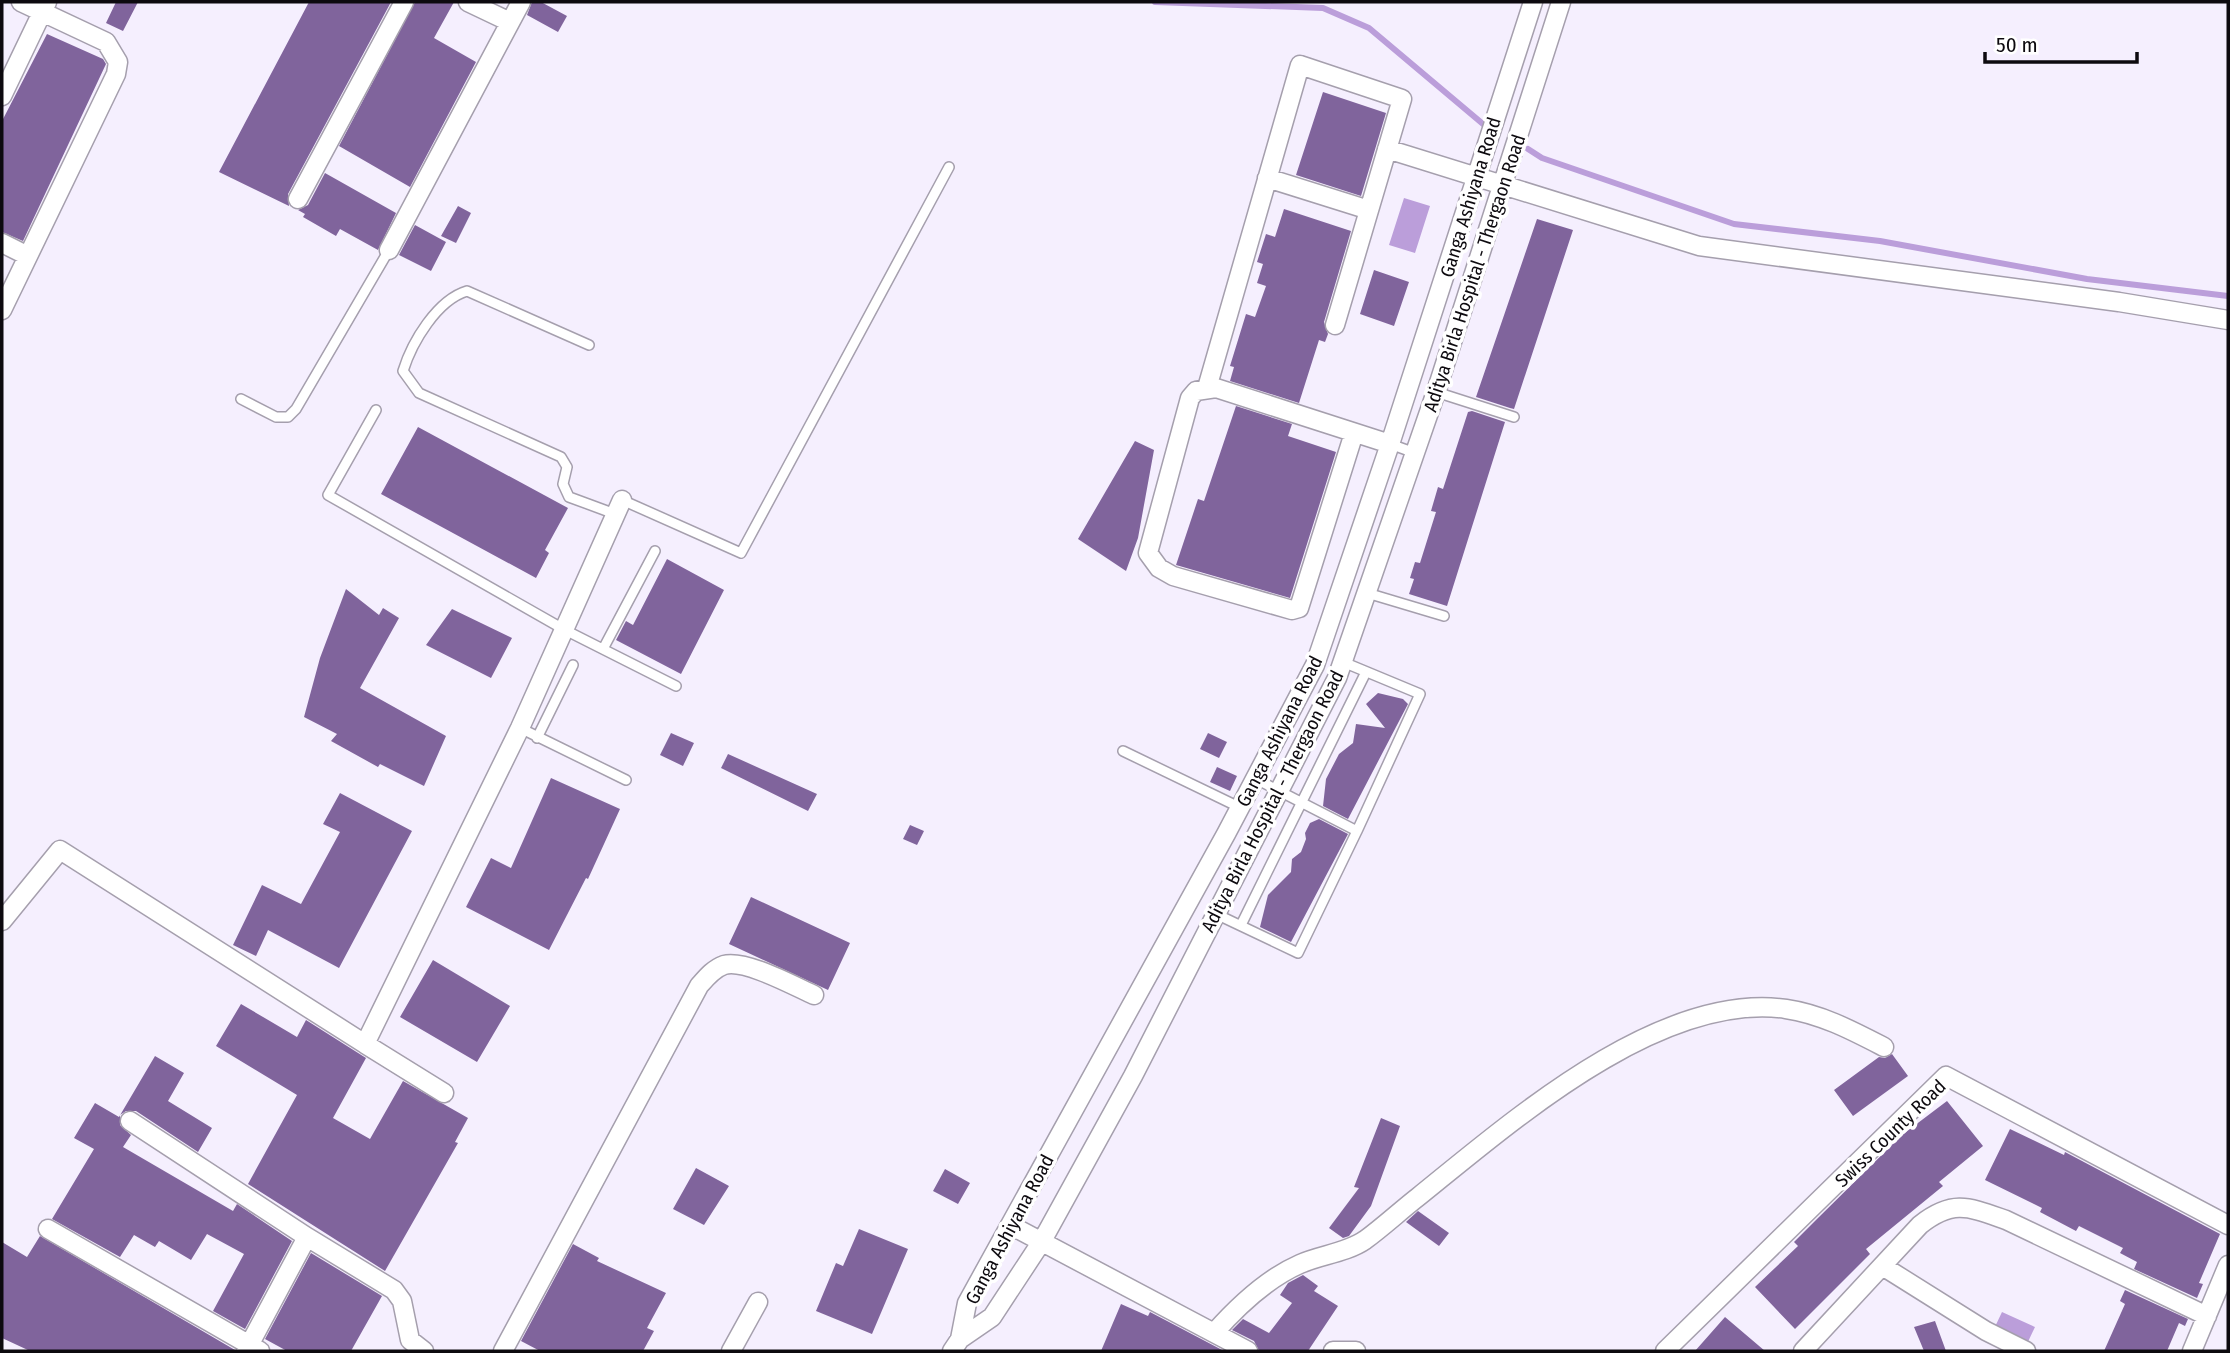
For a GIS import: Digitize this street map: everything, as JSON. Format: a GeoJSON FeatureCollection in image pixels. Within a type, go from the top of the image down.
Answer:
{"type":"FeatureCollection","features":[{"type":"Feature","properties":{"kind":"street"},"geometry":{"type":"LineString","coordinates":[[2,310],[116,74],[118,62],[114,51],[106,42],[44,7],[21,2]]}},
{"type":"Feature","properties":{"kind":"street"},"geometry":{"type":"LineString","coordinates":[[298,199],[404,2]]}},
{"type":"Feature","properties":{"kind":"street"},"geometry":{"type":"LineString","coordinates":[[468,2],[510,22]]}},
{"type":"Feature","properties":{"kind":"street"},"geometry":{"type":"LineString","coordinates":[[389,250],[520,2]]}},
{"type":"Feature","properties":{"kind":"street","name":"Ganga Ashiyana Road"},"geometry":{"type":"LineString","coordinates":[[956,1345],[967,1303],[1241,808],[1315,664],[1390,444],[1533,2]]}},
{"type":"Feature","properties":{"kind":"street","name":"Aditya Birla Hospital - Thergaon Road"},"geometry":{"type":"LineString","coordinates":[[956,1345],[992,1317],[1042,1241],[1133,1076],[1343,662],[1436,392],[1561,2]]}},
{"type":"Feature","properties":{"kind":"street"},"geometry":{"type":"LineString","coordinates":[[2,96],[44,7]]}},
{"type":"Feature","properties":{"kind":"street"},"geometry":{"type":"LineString","coordinates":[[1207,388],[1300,65],[1402,99],[1335,325]]}},
{"type":"Feature","properties":{"kind":"street"},"geometry":{"type":"LineString","coordinates":[[1387,149],[1699,246],[2119,302],[2228,320]]}},
{"type":"Feature","properties":{"kind":"street"},"geometry":{"type":"LineString","coordinates":[[1267,178],[1369,211]]}},
{"type":"Feature","properties":{"kind":"street"},"geometry":{"type":"LineString","coordinates":[[2,243],[28,256]]}},
{"type":"Feature","properties":{"kind":"street"},"geometry":{"type":"LineString","coordinates":[[1354,433],[1299,608],[1292,610],[1173,576],[1159,568],[1148,553],[1190,398],[1207,388],[1216,388],[1390,444]]}},
{"type":"Feature","properties":{"kind":"street"},"geometry":{"type":"LineString","coordinates":[[365,1044],[520,728],[618,507]]}},
{"type":"Feature","properties":{"kind":"street"},"geometry":{"type":"LineString","coordinates":[[2,921],[60,850],[444,1093]]}},
{"type":"Feature","properties":{"kind":"street"},"geometry":{"type":"LineString","coordinates":[[503,1351],[705,980],[725,965],[743,965],[814,995]]}},
{"type":"Feature","properties":{"kind":"street"},"geometry":{"type":"LineString","coordinates":[[1214,1333],[1244,1302],[1299,1264],[1363,1242],[1509,1123],[1552,1093],[1614,1054],[1680,1022],[1738,1008],[1786,1009],[1834,1022],[1884,1047]]}},
{"type":"Feature","properties":{"kind":"street","name":"Swiss County Road"},"geometry":{"type":"LineString","coordinates":[[1665,1351],[1946,1076],[2228,1225]]}},
{"type":"Feature","properties":{"kind":"street"},"geometry":{"type":"LineString","coordinates":[[130,1121],[307,1237],[394,1290],[402,1301],[410,1340],[424,1351]]}},
{"type":"Feature","properties":{"kind":"street"},"geometry":{"type":"LineString","coordinates":[[1803,1351],[1884,1267],[1920,1224],[1937,1212],[1954,1206],[1973,1208],[2006,1220],[2207,1316]]}},
{"type":"Feature","properties":{"kind":"street"},"geometry":{"type":"LineString","coordinates":[[1010,1224],[1248,1351]]}},
{"type":"Feature","properties":{"kind":"street"},"geometry":{"type":"LineString","coordinates":[[48,1229],[252,1349],[307,1237]]}},
{"type":"Feature","properties":{"kind":"street"},"geometry":{"type":"LineString","coordinates":[[2192,1351],[2228,1265]]}},
{"type":"Feature","properties":{"kind":"street"},"geometry":{"type":"LineString","coordinates":[[1884,1267],[1986,1331],[2026,1351]]}},
{"type":"Feature","properties":{"kind":"street"},"geometry":{"type":"LineString","coordinates":[[731,1351],[758,1302]]}},
{"type":"Feature","properties":{"kind":"street"},"geometry":{"type":"LineString","coordinates":[[1333,1351],[1356,1351]]}},
{"type":"Feature","properties":{"kind":"lane"},"geometry":{"type":"LineString","coordinates":[[589,345],[467,291],[454,295],[440,307],[403,371],[419,393],[561,457],[567,467],[563,484],[569,498],[618,507],[741,553],[949,167]]}},
{"type":"Feature","properties":{"kind":"lane"},"geometry":{"type":"LineString","coordinates":[[241,399],[276,417],[288,416],[296,409],[389,250]]}},
{"type":"Feature","properties":{"kind":"lane"},"geometry":{"type":"LineString","coordinates":[[1436,392],[1514,417]]}},
{"type":"Feature","properties":{"kind":"lane"},"geometry":{"type":"LineString","coordinates":[[376,410],[328,495],[565,630],[676,686]]}},
{"type":"Feature","properties":{"kind":"lane"},"geometry":{"type":"LineString","coordinates":[[1390,444],[1415,453]]}},
{"type":"Feature","properties":{"kind":"lane"},"geometry":{"type":"LineString","coordinates":[[603,649],[655,551]]}},
{"type":"Feature","properties":{"kind":"lane"},"geometry":{"type":"LineString","coordinates":[[1367,593],[1444,616]]}},
{"type":"Feature","properties":{"kind":"lane"},"geometry":{"type":"LineString","coordinates":[[1215,913],[1298,953],[1420,694],[1343,662]]}},
{"type":"Feature","properties":{"kind":"lane"},"geometry":{"type":"LineString","coordinates":[[537,738],[573,665]]}},
{"type":"Feature","properties":{"kind":"lane"},"geometry":{"type":"LineString","coordinates":[[1241,925],[1366,671]]}},
{"type":"Feature","properties":{"kind":"lane"},"geometry":{"type":"LineString","coordinates":[[520,728],[626,780]]}},
{"type":"Feature","properties":{"kind":"lane"},"geometry":{"type":"LineString","coordinates":[[1123,751],[1241,808]]}},
{"type":"Feature","properties":{"kind":"lane"},"geometry":{"type":"LineString","coordinates":[[1256,779],[1357,831]]}},
{"type":"Feature","properties":{"kind":"shaded area"},"geometry":{"type":"Polygon","coordinates":[[[1404,198],[1430,206],[1415,253],[1389,245],[1404,198]]]}},
{"type":"Feature","properties":{"kind":"shaded area"},"geometry":{"type":"Polygon","coordinates":[[[2002,1312],[2035,1327],[2026,1346],[1993,1331],[2002,1312]]]}},
{"type":"Feature","properties":{"kind":"building"},"geometry":{"type":"Polygon","coordinates":[[[116,2],[138,2],[123,31],[106,23],[116,2]]]}},
{"type":"Feature","properties":{"kind":"building"},"geometry":{"type":"Polygon","coordinates":[[[309,2],[391,2],[288,194],[289,206],[219,172],[309,2]]]}},
{"type":"Feature","properties":{"kind":"building"},"geometry":{"type":"Polygon","coordinates":[[[415,2],[454,2],[434,38],[476,62],[410,187],[339,146],[415,2]]]}},
{"type":"Feature","properties":{"kind":"building"},"geometry":{"type":"Polygon","coordinates":[[[532,2],[541,2],[567,16],[558,32],[527,15],[532,2]]]}},
{"type":"Feature","properties":{"kind":"building"},"geometry":{"type":"Polygon","coordinates":[[[47,34],[103,59],[106,64],[23,241],[2,232],[2,121],[47,34]]]}},
{"type":"Feature","properties":{"kind":"building"},"geometry":{"type":"Polygon","coordinates":[[[1323,92],[1386,113],[1361,196],[1296,175],[1323,92]]]}},
{"type":"Feature","properties":{"kind":"building"},"geometry":{"type":"Polygon","coordinates":[[[325,173],[396,213],[378,250],[340,229],[336,236],[303,217],[305,214],[298,210],[308,205],[325,173]]]}},
{"type":"Feature","properties":{"kind":"building"},"geometry":{"type":"Polygon","coordinates":[[[458,206],[471,213],[456,243],[441,236],[458,206]]]}},
{"type":"Feature","properties":{"kind":"building"},"geometry":{"type":"Polygon","coordinates":[[[1284,209],[1351,231],[1324,322],[1328,334],[1325,342],[1319,340],[1299,403],[1230,381],[1234,367],[1230,366],[1246,314],[1255,317],[1266,286],[1257,283],[1263,264],[1257,262],[1266,234],[1275,237],[1284,209]]]}},
{"type":"Feature","properties":{"kind":"building"},"geometry":{"type":"Polygon","coordinates":[[[1537,219],[1573,230],[1514,409],[1476,397],[1537,219]]]}},
{"type":"Feature","properties":{"kind":"building"},"geometry":{"type":"Polygon","coordinates":[[[415,225],[446,242],[431,271],[399,255],[415,225]]]}},
{"type":"Feature","properties":{"kind":"building"},"geometry":{"type":"Polygon","coordinates":[[[1374,270],[1409,282],[1394,326],[1360,314],[1374,270]]]}},
{"type":"Feature","properties":{"kind":"building"},"geometry":{"type":"Polygon","coordinates":[[[1236,406],[1292,424],[1288,436],[1336,452],[1290,598],[1176,565],[1198,499],[1204,501],[1236,406]]]}},
{"type":"Feature","properties":{"kind":"building"},"geometry":{"type":"Polygon","coordinates":[[[1468,412],[1505,422],[1447,606],[1409,594],[1414,579],[1410,578],[1415,562],[1420,563],[1436,512],[1431,511],[1438,487],[1443,489],[1468,412]]]}},
{"type":"Feature","properties":{"kind":"building"},"geometry":{"type":"Polygon","coordinates":[[[418,427],[568,508],[545,550],[549,553],[536,578],[381,494],[418,427]]]}},
{"type":"Feature","properties":{"kind":"building"},"geometry":{"type":"Polygon","coordinates":[[[1135,441],[1154,450],[1138,538],[1126,571],[1078,539],[1135,441]]]}},
{"type":"Feature","properties":{"kind":"building"},"geometry":{"type":"Polygon","coordinates":[[[667,559],[724,590],[681,674],[616,640],[626,621],[633,625],[667,559]]]}},
{"type":"Feature","properties":{"kind":"building"},"geometry":{"type":"Polygon","coordinates":[[[346,589],[379,615],[383,608],[399,618],[360,688],[446,736],[424,786],[380,764],[378,767],[331,741],[337,734],[304,717],[320,658],[346,589]]]}},
{"type":"Feature","properties":{"kind":"building"},"geometry":{"type":"Polygon","coordinates":[[[452,609],[512,638],[491,678],[426,645],[452,609]]]}},
{"type":"Feature","properties":{"kind":"building"},"geometry":{"type":"Polygon","coordinates":[[[1378,693],[1403,699],[1408,704],[1348,819],[1323,806],[1326,779],[1339,754],[1353,743],[1356,724],[1385,728],[1366,704],[1378,693]]]}},
{"type":"Feature","properties":{"kind":"building"},"geometry":{"type":"Polygon","coordinates":[[[671,733],[694,743],[683,766],[660,755],[671,733]]]}},
{"type":"Feature","properties":{"kind":"building"},"geometry":{"type":"Polygon","coordinates":[[[1208,733],[1227,742],[1219,758],[1200,749],[1208,733]]]}},
{"type":"Feature","properties":{"kind":"building"},"geometry":{"type":"Polygon","coordinates":[[[728,754],[817,794],[808,811],[721,768],[728,754]]]}},
{"type":"Feature","properties":{"kind":"building"},"geometry":{"type":"Polygon","coordinates":[[[1217,767],[1237,776],[1230,791],[1210,782],[1217,767]]]}},
{"type":"Feature","properties":{"kind":"building"},"geometry":{"type":"Polygon","coordinates":[[[551,778],[620,809],[588,879],[586,878],[549,950],[466,907],[491,858],[511,868],[551,778]]]}},
{"type":"Feature","properties":{"kind":"building"},"geometry":{"type":"Polygon","coordinates":[[[340,793],[412,831],[339,968],[268,930],[256,956],[233,945],[262,885],[301,904],[340,832],[323,824],[340,793]]]}},
{"type":"Feature","properties":{"kind":"building"},"geometry":{"type":"Polygon","coordinates":[[[1319,819],[1348,834],[1291,942],[1260,927],[1268,895],[1291,872],[1292,859],[1301,852],[1310,823],[1319,819]]]}},
{"type":"Feature","properties":{"kind":"building"},"geometry":{"type":"Polygon","coordinates":[[[910,825],[924,831],[917,845],[903,839],[910,825]]]}},
{"type":"Feature","properties":{"kind":"building"},"geometry":{"type":"Polygon","coordinates":[[[751,897],[850,943],[828,990],[729,944],[751,897]]]}},
{"type":"Feature","properties":{"kind":"building"},"geometry":{"type":"Polygon","coordinates":[[[433,960],[510,1006],[477,1062],[400,1017],[433,960]]]}},
{"type":"Feature","properties":{"kind":"building"},"geometry":{"type":"Polygon","coordinates":[[[241,1004],[297,1037],[306,1020],[366,1058],[333,1118],[370,1139],[403,1081],[468,1118],[455,1142],[458,1143],[385,1271],[248,1184],[297,1095],[216,1046],[241,1004]]]}},
{"type":"Feature","properties":{"kind":"building"},"geometry":{"type":"Polygon","coordinates":[[[1892,1054],[1908,1076],[1853,1116],[1834,1090],[1879,1057],[1885,1058],[1892,1054]]]}},
{"type":"Feature","properties":{"kind":"building"},"geometry":{"type":"Polygon","coordinates":[[[155,1056],[184,1073],[168,1101],[212,1128],[198,1152],[136,1111],[126,1111],[120,1115],[155,1056]]]}},
{"type":"Feature","properties":{"kind":"building"},"geometry":{"type":"Polygon","coordinates":[[[1947,1101],[1983,1146],[1939,1182],[1943,1186],[1866,1249],[1870,1254],[1795,1329],[1755,1287],[1798,1246],[1794,1242],[1902,1135],[1947,1101]]]}},
{"type":"Feature","properties":{"kind":"building"},"geometry":{"type":"Polygon","coordinates":[[[95,1103],[119,1117],[120,1115],[120,1125],[131,1135],[123,1147],[233,1211],[237,1204],[292,1241],[245,1329],[213,1311],[244,1254],[207,1234],[191,1260],[159,1241],[155,1247],[134,1235],[120,1257],[52,1219],[94,1149],[74,1138],[95,1103]]]}},
{"type":"Feature","properties":{"kind":"building"},"geometry":{"type":"Polygon","coordinates":[[[1381,1118],[1400,1126],[1371,1206],[1349,1236],[1343,1238],[1329,1228],[1359,1188],[1354,1187],[1381,1118]]]}},
{"type":"Feature","properties":{"kind":"building"},"geometry":{"type":"Polygon","coordinates":[[[2010,1129],[2064,1155],[2065,1152],[2220,1234],[2199,1283],[2203,1284],[2197,1298],[2134,1269],[2137,1262],[2120,1253],[2123,1248],[2079,1226],[2076,1231],[2040,1212],[2042,1208],[1985,1180],[2010,1129]]]}},
{"type":"Feature","properties":{"kind":"building"},"geometry":{"type":"Polygon","coordinates":[[[696,1168],[729,1186],[704,1225],[673,1209],[696,1168]]]}},
{"type":"Feature","properties":{"kind":"building"},"geometry":{"type":"Polygon","coordinates":[[[945,1169],[970,1183],[958,1204],[933,1191],[945,1169]]]}},
{"type":"Feature","properties":{"kind":"building"},"geometry":{"type":"Polygon","coordinates":[[[1418,1211],[1449,1233],[1439,1246],[1406,1222],[1418,1211]]]}},
{"type":"Feature","properties":{"kind":"building"},"geometry":{"type":"Polygon","coordinates":[[[859,1229],[908,1249],[872,1334],[816,1311],[836,1263],[843,1266],[859,1229]]]}},
{"type":"Feature","properties":{"kind":"building"},"geometry":{"type":"Polygon","coordinates":[[[40,1236],[235,1351],[30,1351],[2,1338],[2,1242],[27,1257],[40,1236]]]}},
{"type":"Feature","properties":{"kind":"building"},"geometry":{"type":"Polygon","coordinates":[[[573,1244],[599,1258],[597,1261],[666,1293],[647,1328],[654,1331],[643,1351],[540,1351],[521,1341],[573,1244]]]}},
{"type":"Feature","properties":{"kind":"building"},"geometry":{"type":"Polygon","coordinates":[[[311,1253],[382,1296],[351,1351],[287,1351],[265,1339],[311,1253]]]}},
{"type":"Feature","properties":{"kind":"building"},"geometry":{"type":"Polygon","coordinates":[[[1303,1275],[1318,1286],[1314,1291],[1338,1306],[1308,1351],[1259,1351],[1254,1341],[1232,1330],[1243,1319],[1269,1333],[1292,1303],[1280,1295],[1288,1283],[1303,1275]]]}},
{"type":"Feature","properties":{"kind":"building"},"geometry":{"type":"Polygon","coordinates":[[[2125,1290],[2188,1319],[2185,1326],[2179,1323],[2167,1351],[2104,1351],[2125,1304],[2120,1301],[2125,1290]]]}},
{"type":"Feature","properties":{"kind":"building"},"geometry":{"type":"Polygon","coordinates":[[[1121,1304],[1148,1316],[1150,1312],[1224,1351],[1101,1351],[1121,1304]]]}},
{"type":"Feature","properties":{"kind":"building"},"geometry":{"type":"Polygon","coordinates":[[[1725,1317],[1765,1351],[1695,1351],[1725,1317]]]}},
{"type":"Feature","properties":{"kind":"building"},"geometry":{"type":"Polygon","coordinates":[[[1935,1321],[1946,1351],[1924,1351],[1914,1327],[1935,1321]]]}},
{"type":"Feature","properties":{"kind":"waterway"},"geometry":{"type":"LineString","coordinates":[[1155,2],[1323,8],[1369,28],[1483,124]]}},
{"type":"Feature","properties":{"kind":"waterway"},"geometry":{"type":"LineString","coordinates":[[1528,149],[1542,158],[1734,224],[1880,241],[2087,279],[2228,296]]}}]}
